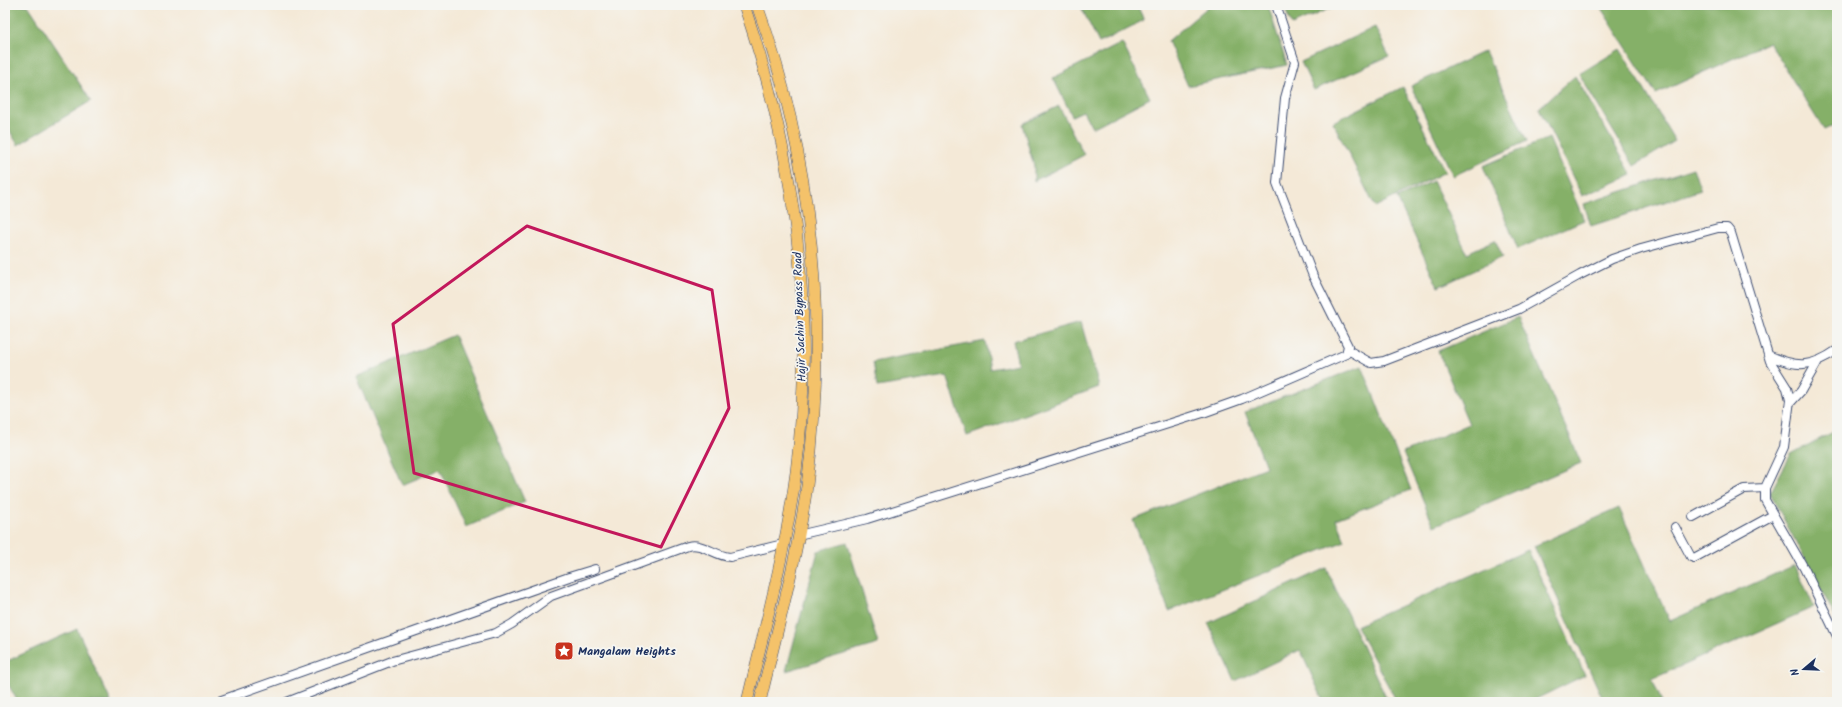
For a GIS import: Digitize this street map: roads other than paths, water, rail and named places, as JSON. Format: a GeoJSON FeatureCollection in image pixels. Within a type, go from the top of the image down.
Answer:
{"type":"FeatureCollection","features":[{"type":"Feature","properties":{"kind":"highway"},"geometry":{"type":"LineString","coordinates":[[744,5],[758,48],[777,117],[793,197],[801,271],[804,336],[802,398],[796,472],[783,544],[747,702]]}},
{"type":"Feature","properties":{"kind":"highway","name":"Hajir Sachin Bypass Road"},"geometry":{"type":"LineString","coordinates":[[757,5],[771,44],[798,151],[809,219],[815,292],[817,360],[813,430],[806,488],[798,535],[760,702]]}},
{"type":"Feature","properties":{"kind":"street"},"geometry":{"type":"LineString","coordinates":[[1276,5],[1295,62],[1285,98],[1277,183],[1313,276],[1348,346],[1348,350]]}},
{"type":"Feature","properties":{"kind":"street"},"geometry":{"type":"LineString","coordinates":[[1348,350],[1371,363],[1384,361],[1518,310],[1612,259],[1649,246],[1718,228],[1727,228],[1731,233],[1768,355],[1772,366],[1787,388],[1790,403],[1784,447],[1766,488],[1765,500],[1804,568],[1837,636]]}},
{"type":"Feature","properties":{"kind":"street"},"geometry":{"type":"LineString","coordinates":[[798,535],[867,519],[1209,411],[1242,399],[1341,357],[1348,350]]}},
{"type":"Feature","properties":{"kind":"street"},"geometry":{"type":"LineString","coordinates":[[1790,403],[1802,391],[1817,363],[1837,350]]}},
{"type":"Feature","properties":{"kind":"street"},"geometry":{"type":"LineString","coordinates":[[1768,355],[1789,364],[1817,363]]}},
{"type":"Feature","properties":{"kind":"street"},"geometry":{"type":"LineString","coordinates":[[1693,517],[1744,489],[1766,488]]}},
{"type":"Feature","properties":{"kind":"street"},"geometry":{"type":"LineString","coordinates":[[1675,527],[1691,557],[1694,558],[1773,515]]}},
{"type":"Feature","properties":{"kind":"street"},"geometry":{"type":"LineString","coordinates":[[287,702],[392,661],[496,634],[551,596],[688,546],[699,546],[723,556],[730,557],[783,544]]}},
{"type":"Feature","properties":{"kind":"street"},"geometry":{"type":"LineString","coordinates":[[216,702],[595,569]]}},
{"type":"Feature","properties":{"kind":"place","name":"Mangalam Heights"},"geometry":{"type":"Point","coordinates":[564,651]}}]}
